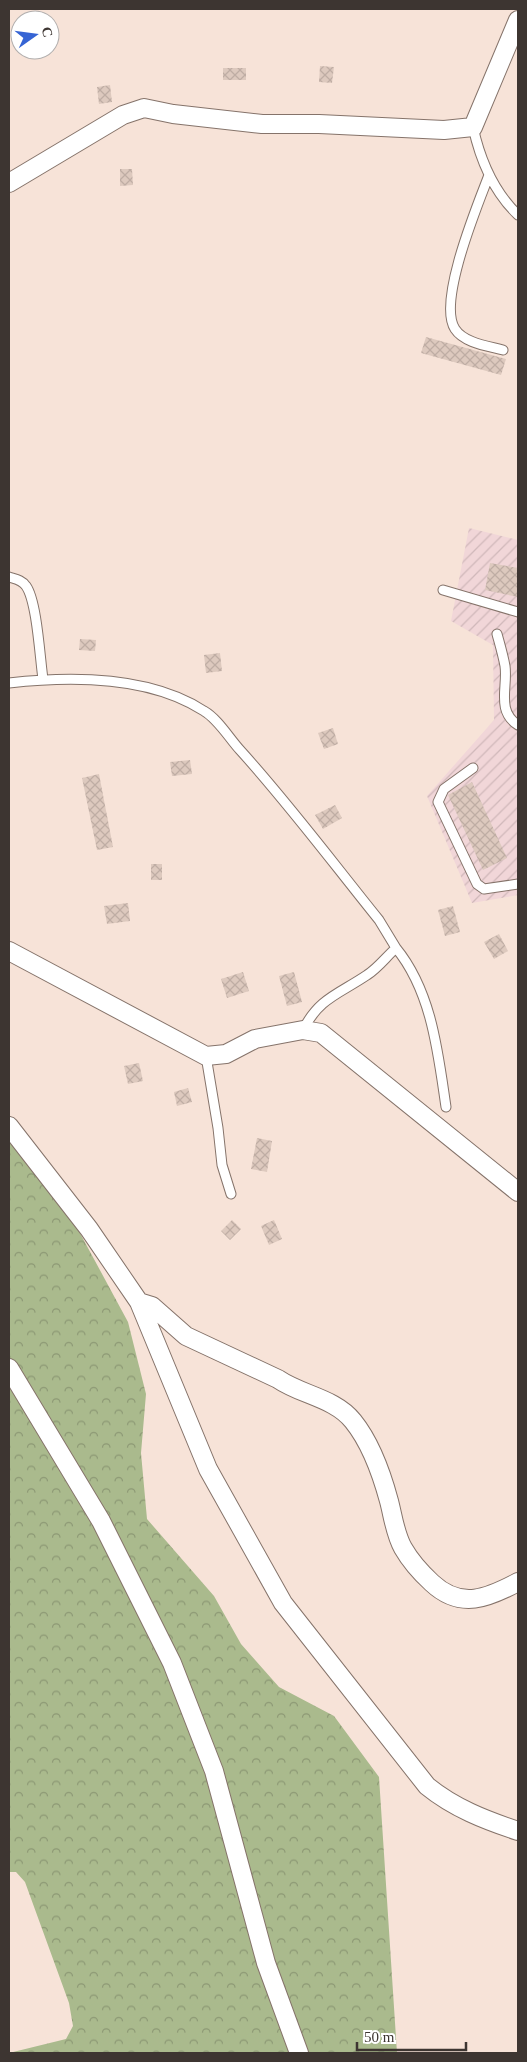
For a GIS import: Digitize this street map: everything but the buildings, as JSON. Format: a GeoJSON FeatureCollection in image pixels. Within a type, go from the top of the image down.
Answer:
{"type":"FeatureCollection","features":[{"type":"Feature","properties":{"kind":"street"},"geometry":{"type":"LineString","coordinates":[[9,183],[123,115],[144,108],[173,114],[262,124],[318,124],[444,130],[473,127],[518,20]]}},
{"type":"Feature","properties":{"kind":"street"},"geometry":{"type":"LineString","coordinates":[[9,951],[206,1056],[226,1054],[255,1038],[303,1030],[321,1033],[518,1192]]}},
{"type":"Feature","properties":{"kind":"street"},"geometry":{"type":"LineString","coordinates":[[9,1126],[89,1229],[139,1302],[208,1469],[283,1603],[427,1786],[445,1801],[464,1811],[518,1831]]}},
{"type":"Feature","properties":{"kind":"street"},"geometry":{"type":"LineString","coordinates":[[139,1302],[152,1306],[186,1336],[337,1408],[353,1420],[365,1439],[378,1472],[402,1547],[417,1569],[435,1586],[452,1597],[473,1600],[489,1597],[518,1582]]}},
{"type":"Feature","properties":{"kind":"street"},"geometry":{"type":"LineString","coordinates":[[9,1368],[101,1521],[172,1663],[214,1771],[266,1963],[299,2053]]}},
{"type":"Feature","properties":{"kind":"lane"},"geometry":{"type":"LineString","coordinates":[[473,127],[476,144],[489,175],[505,203],[518,215]]}},
{"type":"Feature","properties":{"kind":"lane"},"geometry":{"type":"LineString","coordinates":[[489,175],[466,237],[451,298],[450,315],[455,329],[466,339],[503,350]]}},
{"type":"Feature","properties":{"kind":"lane"},"geometry":{"type":"LineString","coordinates":[[9,577],[18,580],[26,586],[32,600],[43,679]]}},
{"type":"Feature","properties":{"kind":"lane"},"geometry":{"type":"LineString","coordinates":[[443,590],[518,612]]}},
{"type":"Feature","properties":{"kind":"lane"},"geometry":{"type":"LineString","coordinates":[[497,634],[505,667],[505,709],[512,721],[518,725]]}},
{"type":"Feature","properties":{"kind":"lane"},"geometry":{"type":"LineString","coordinates":[[9,683],[43,679],[90,681],[152,688],[176,695],[206,712],[250,761],[379,920],[408,967],[434,1032],[446,1107]]}},
{"type":"Feature","properties":{"kind":"lane"},"geometry":{"type":"LineString","coordinates":[[473,768],[444,789],[438,802],[476,884],[484,889],[518,884]]}},
{"type":"Feature","properties":{"kind":"lane"},"geometry":{"type":"LineString","coordinates":[[303,1030],[311,1014],[343,987],[366,975],[396,948]]}},
{"type":"Feature","properties":{"kind":"lane"},"geometry":{"type":"LineString","coordinates":[[206,1056],[222,1165],[231,1194]]}},
{"type":"Feature","properties":{"kind":"shaded area"},"geometry":{"type":"Polygon","coordinates":[[[469,528],[518,540],[518,895],[472,903],[427,796],[494,720],[493,645],[451,621],[469,528]]]}},
{"type":"Feature","properties":{"kind":"green space"},"geometry":{"type":"Polygon","coordinates":[[[9,1133],[68,1211],[128,1322],[146,1394],[141,1453],[147,1519],[214,1596],[241,1644],[279,1687],[334,1716],[379,1777],[397,2053],[9,2053],[66,2039],[73,2026],[69,2003],[25,1882],[16,1872],[9,1872],[9,1133]]]}}]}
